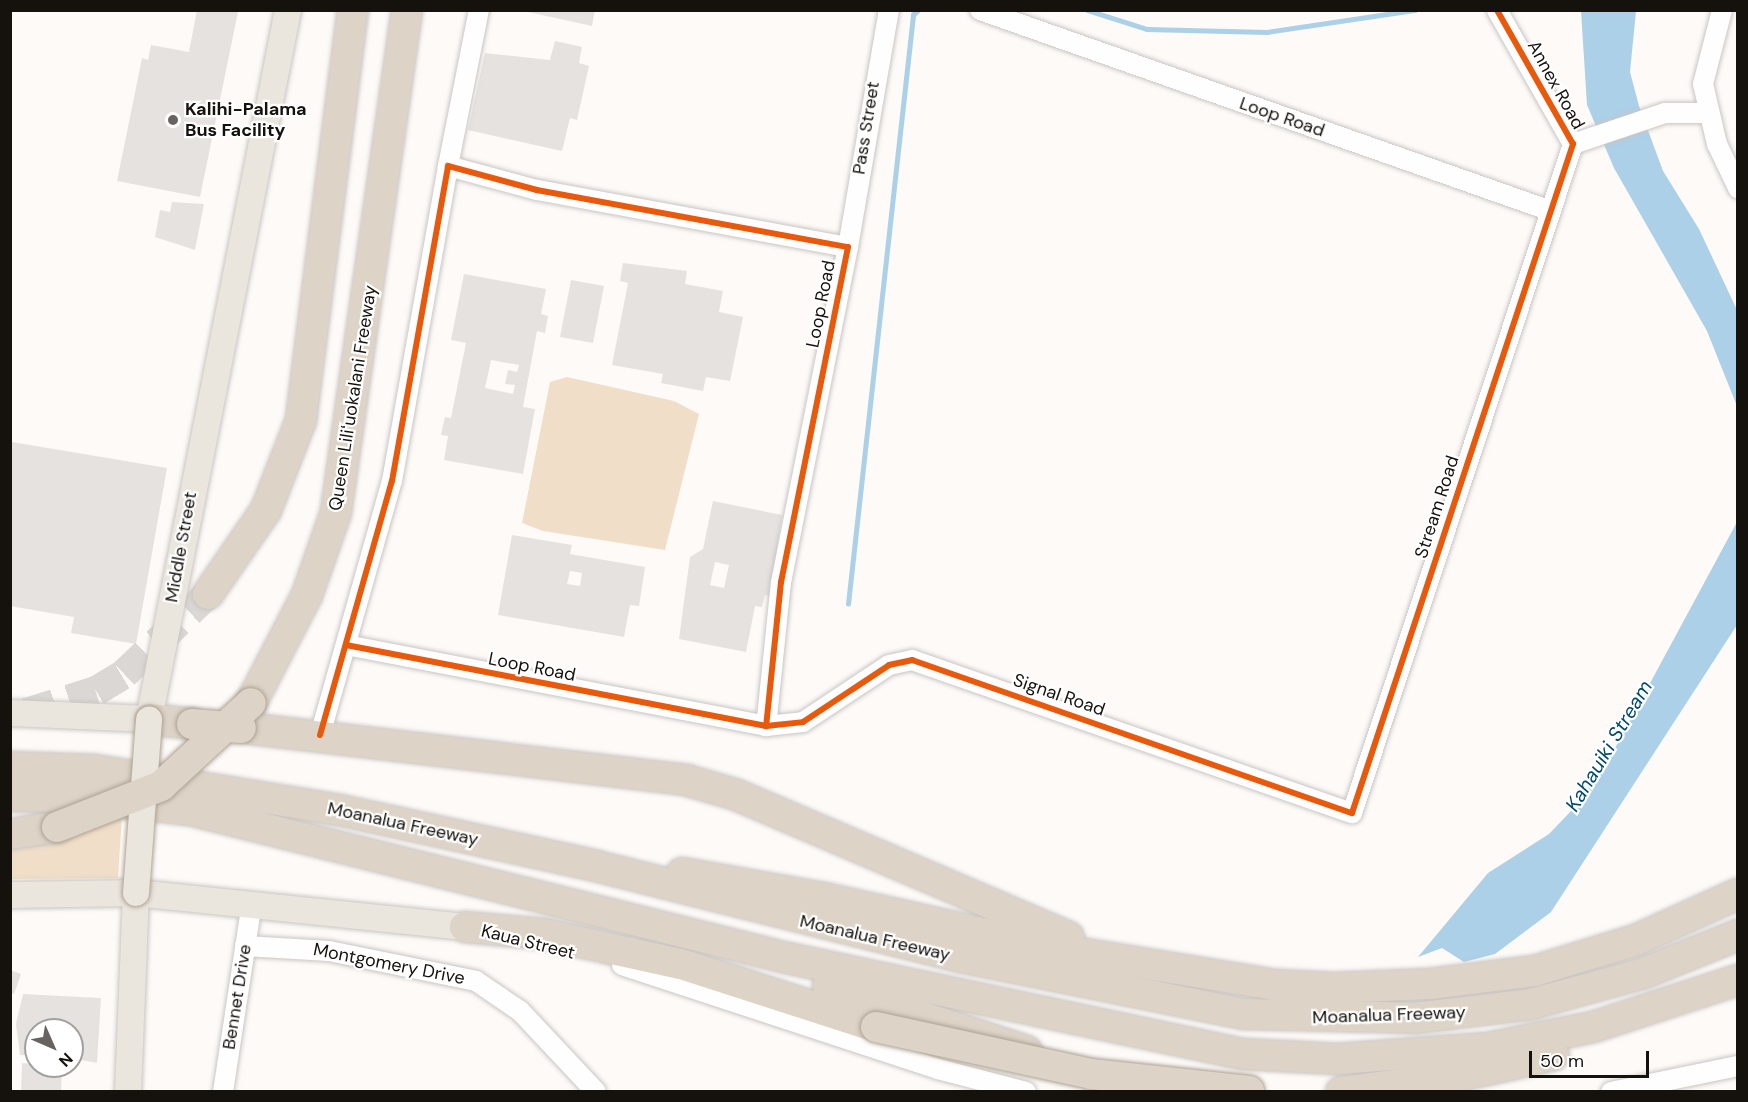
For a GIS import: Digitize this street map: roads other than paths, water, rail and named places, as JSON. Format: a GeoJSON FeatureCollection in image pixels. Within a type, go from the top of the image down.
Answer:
{"type":"FeatureCollection","features":[{"type":"Feature","properties":{"kind":"highway"},"geometry":{"type":"LineString","coordinates":[[208,594],[266,510],[301,420],[353,10]]}},
{"type":"Feature","properties":{"kind":"highway","name":"Queen Liliʻuokalani Freeway"},"geometry":{"type":"LineString","coordinates":[[10,834],[57,827],[161,786],[252,716],[307,595],[336,512],[407,10]]}},
{"type":"Feature","properties":{"kind":"highway"},"geometry":{"type":"LineString","coordinates":[[149,719],[192,724],[252,716],[320,735],[686,780],[737,795],[963,896],[1157,967]]}},
{"type":"Feature","properties":{"kind":"highway","name":"Moanalua Freeway"},"geometry":{"type":"LineString","coordinates":[[10,767],[95,770],[340,810],[596,866],[775,915],[1118,992],[1301,1018],[1414,1018],[1530,1004],[1644,974],[1737,935]]}},
{"type":"Feature","properties":{"kind":"highway","name":"Moanalua Freeway"},"geometry":{"type":"LineString","coordinates":[[10,796],[190,810],[643,924],[1184,1045],[1288,1057],[1389,1058],[1488,1048],[1593,1027],[1737,980]]}},
{"type":"Feature","properties":{"kind":"highway"},"geometry":{"type":"LineString","coordinates":[[596,866],[700,875],[1157,967],[1275,985],[1334,988],[1484,979],[1577,960],[1737,894]]}},
{"type":"Feature","properties":{"kind":"highway"},"geometry":{"type":"LineString","coordinates":[[643,924],[1004,1041],[1118,1092]]}},
{"type":"Feature","properties":{"kind":"highway"},"geometry":{"type":"LineString","coordinates":[[465,927],[544,934],[670,962],[876,1027],[1091,1074],[1259,1092]]}},
{"type":"Feature","properties":{"kind":"highway"},"geometry":{"type":"LineString","coordinates":[[1341,1092],[1544,1058],[1737,980]]}},
{"type":"Feature","properties":{"kind":"main road","name":"Middle Street"},"geometry":{"type":"LineString","coordinates":[[128,1092],[136,893],[149,719],[288,10]]}},
{"type":"Feature","properties":{"kind":"main road"},"geometry":{"type":"LineString","coordinates":[[10,713],[149,719]]}},
{"type":"Feature","properties":{"kind":"main road","name":"Kaua Street"},"geometry":{"type":"LineString","coordinates":[[10,895],[136,893],[252,903],[465,927]]}},
{"type":"Feature","properties":{"kind":"street"},"geometry":{"type":"LineString","coordinates":[[320,735],[392,481],[448,166],[479,10]]}},
{"type":"Feature","properties":{"kind":"street","name":"Pass Street"},"geometry":{"type":"LineString","coordinates":[[848,247],[889,10]]}},
{"type":"Feature","properties":{"kind":"street","name":"Loop Road"},"geometry":{"type":"LineString","coordinates":[[980,10],[1551,211]]}},
{"type":"Feature","properties":{"kind":"street","name":"Annex Road"},"geometry":{"type":"LineString","coordinates":[[1497,10],[1573,144],[1551,211]]}},
{"type":"Feature","properties":{"kind":"street"},"geometry":{"type":"LineString","coordinates":[[1722,10],[1703,84],[1707,113],[1737,188]]}},
{"type":"Feature","properties":{"kind":"street"},"geometry":{"type":"LineString","coordinates":[[1573,144],[1672,112],[1707,113]]}},
{"type":"Feature","properties":{"kind":"street","name":"Loop Road"},"geometry":{"type":"LineString","coordinates":[[346,645],[766,726],[781,582],[848,247],[537,190],[448,166]]}},
{"type":"Feature","properties":{"kind":"street","name":"Stream Road"},"geometry":{"type":"LineString","coordinates":[[1352,813],[1551,211]]}},
{"type":"Feature","properties":{"kind":"street","name":"Signal Road"},"geometry":{"type":"LineString","coordinates":[[766,726],[803,722],[889,665],[912,660],[1352,813]]}},
{"type":"Feature","properties":{"kind":"street","name":"Bennet Drive"},"geometry":{"type":"LineString","coordinates":[[223,1092],[252,903]]}},
{"type":"Feature","properties":{"kind":"street","name":"Kaua Street"},"geometry":{"type":"LineString","coordinates":[[465,927],[688,984],[938,1069],[1026,1092]]}},
{"type":"Feature","properties":{"kind":"street","name":"Montgomery Drive"},"geometry":{"type":"LineString","coordinates":[[245,946],[329,951],[476,981],[520,1011],[596,1092]]}},
{"type":"Feature","properties":{"kind":"street"},"geometry":{"type":"LineString","coordinates":[[1611,1092],[1737,1066]]}},
{"type":"Feature","properties":{"kind":"water"},"geometry":{"type":"Polygon","coordinates":[[[1581,11],[1636,11],[1630,72],[1639,106],[1663,171],[1699,229],[1737,310],[1737,406],[1707,331],[1614,168],[1587,105],[1581,11]]]}},
{"type":"Feature","properties":{"kind":"water"},"geometry":{"type":"Polygon","coordinates":[[[1737,522],[1737,625],[1551,912],[1495,954],[1464,962],[1442,948],[1418,957],[1488,873],[1549,834],[1573,809],[1614,750],[1737,522]]]}},
{"type":"Feature","properties":{"kind":"waterway"},"geometry":{"type":"LineString","coordinates":[[848,604],[913,15],[918,10]]}},
{"type":"Feature","properties":{"kind":"waterway"},"geometry":{"type":"LineString","coordinates":[[1087,10],[1147,29],[1267,32],[1415,10]]}},
{"type":"Feature","properties":{"kind":"tunnel"},"geometry":{"type":"LineString","coordinates":[[26,713],[96,691],[124,674],[208,594]]}},
{"type":"Feature","properties":{"kind":"place","name":"Kalihi-Palama Bus Facility"},"geometry":{"type":"Point","coordinates":[173,120]}},
{"type":"Feature","properties":{"kind":"water label","name":"Kahauiki Stream"},"geometry":{"type":"Point","coordinates":[1609,746]}}]}
